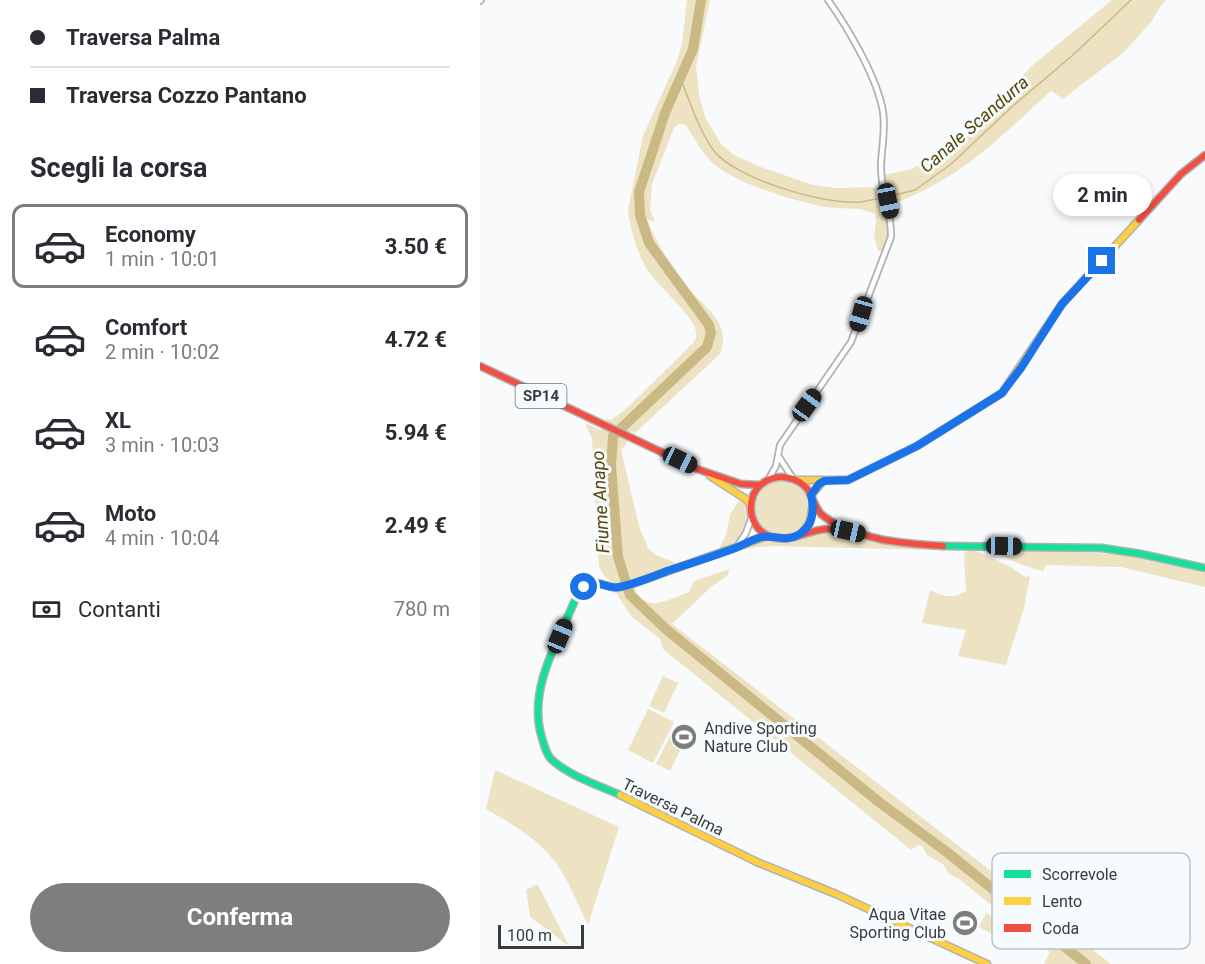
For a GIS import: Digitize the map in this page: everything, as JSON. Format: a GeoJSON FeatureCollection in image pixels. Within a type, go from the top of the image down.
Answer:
{"type":"FeatureCollection","features":[{"type":"Feature","properties":{"kind":"street"},"geometry":{"type":"LineString","coordinates":[[733,549],[747,533],[755,491],[774,472],[780,445],[854,336],[889,246],[892,224],[881,169],[884,136],[880,98],[854,43],[828,0]]}},
{"type":"Feature","properties":{"kind":"street"},"geometry":{"type":"LineString","coordinates":[[768,480],[785,477],[795,480],[848,480],[917,446],[1002,393],[1018,373],[1062,304],[1181,174],[1205,155]]}},
{"type":"Feature","properties":{"kind":"street","name":"SP14"},"geometry":{"type":"LineString","coordinates":[[480,366],[697,469]]}},
{"type":"Feature","properties":{"kind":"street"},"geometry":{"type":"LineString","coordinates":[[778,454],[781,463],[811,495],[813,503],[810,522],[797,536]]}},
{"type":"Feature","properties":{"kind":"street"},"geometry":{"type":"LineString","coordinates":[[697,469],[741,484],[760,485]]}},
{"type":"Feature","properties":{"kind":"street"},"geometry":{"type":"LineString","coordinates":[[697,469],[746,499],[751,506]]}},
{"type":"Feature","properties":{"kind":"street"},"geometry":{"type":"LineString","coordinates":[[811,495],[824,481]]}},
{"type":"Feature","properties":{"kind":"street"},"geometry":{"type":"LineString","coordinates":[[813,503],[826,518],[848,531]]}},
{"type":"Feature","properties":{"kind":"street"},"geometry":{"type":"LineString","coordinates":[[751,514],[760,530],[767,536]]}},
{"type":"Feature","properties":{"kind":"street"},"geometry":{"type":"LineString","coordinates":[[733,549],[759,537],[787,539],[815,530],[848,531],[892,541],[935,545],[1100,548],[1205,568]]}},
{"type":"Feature","properties":{"kind":"street","name":"Traversa Palma"},"geometry":{"type":"LineString","coordinates":[[733,549],[632,584],[616,588],[594,582],[581,590],[544,674],[537,706],[538,725],[548,756],[553,762],[721,845],[836,894],[987,964]]}},
{"type":"Feature","properties":{"kind":"shaded area"},"geometry":{"type":"Polygon","coordinates":[[[687,0],[710,0],[696,66],[699,94],[705,117],[721,144],[734,155],[813,185],[836,188],[889,187],[885,175],[912,169],[939,154],[965,133],[1034,64],[1112,0],[1166,0],[1151,22],[1123,53],[1063,99],[1051,91],[997,140],[960,169],[918,193],[894,203],[893,200],[886,202],[888,233],[883,251],[878,251],[874,236],[875,214],[864,210],[814,205],[784,197],[738,179],[710,161],[685,124],[679,124],[674,128],[652,184],[650,209],[655,222],[647,219],[672,265],[717,320],[723,337],[720,354],[635,433],[631,431],[627,436],[627,443],[621,450],[639,526],[648,548],[656,555],[678,564],[631,581],[636,592],[648,602],[662,602],[689,592],[694,581],[730,569],[727,576],[711,587],[672,624],[992,872],[992,905],[959,879],[949,874],[943,864],[927,855],[922,846],[918,845],[911,850],[663,649],[660,639],[632,617],[618,596],[615,584],[604,576],[599,566],[592,439],[585,423],[601,430],[607,418],[611,420],[626,409],[696,338],[696,330],[685,312],[644,264],[634,238],[628,210],[643,136],[677,61],[682,44],[687,0]]]}},
{"type":"Feature","properties":{"kind":"shaded area"},"geometry":{"type":"Polygon","coordinates":[[[776,480],[788,480],[798,484],[806,492],[810,508],[806,524],[798,532],[788,536],[776,536],[766,532],[758,524],[754,514],[754,502],[758,492],[766,484],[776,480]]]}},
{"type":"Feature","properties":{"kind":"shaded area"},"geometry":{"type":"Polygon","coordinates":[[[740,499],[748,512],[746,528],[735,541],[719,549],[726,535],[730,515],[740,499]]]}},
{"type":"Feature","properties":{"kind":"shaded area"},"geometry":{"type":"Polygon","coordinates":[[[826,532],[884,544],[933,550],[775,546],[733,552],[761,540],[787,543],[812,533],[826,532]]]}},
{"type":"Feature","properties":{"kind":"shaded area"},"geometry":{"type":"Polygon","coordinates":[[[974,550],[1009,566],[1025,577],[1030,576],[1024,608],[1006,665],[958,656],[966,630],[922,623],[930,590],[948,596],[966,591],[964,554],[974,550]]]}},
{"type":"Feature","properties":{"kind":"shaded area"},"geometry":{"type":"Polygon","coordinates":[[[988,550],[1119,554],[1205,573],[1205,587],[1121,567],[1046,565],[1043,571],[1027,567],[988,550]]]}},
{"type":"Feature","properties":{"kind":"shaded area"},"geometry":{"type":"Polygon","coordinates":[[[663,676],[678,683],[664,713],[649,706],[663,676]]]}},
{"type":"Feature","properties":{"kind":"shaded area"},"geometry":{"type":"Polygon","coordinates":[[[648,709],[674,722],[653,763],[628,750],[648,709]]]}},
{"type":"Feature","properties":{"kind":"shaded area"},"geometry":{"type":"Polygon","coordinates":[[[670,736],[684,743],[670,771],[656,764],[670,736]]]}},
{"type":"Feature","properties":{"kind":"shaded area"},"geometry":{"type":"Polygon","coordinates":[[[495,770],[619,827],[588,925],[565,877],[549,854],[524,833],[486,809],[495,770]]]}},
{"type":"Feature","properties":{"kind":"shaded area"},"geometry":{"type":"Polygon","coordinates":[[[537,884],[569,946],[530,917],[526,890],[537,884]]]}},
{"type":"Feature","properties":{"kind":"shaded area"},"geometry":{"type":"Polygon","coordinates":[[[986,913],[992,916],[992,934],[979,927],[986,913]]]}},
{"type":"Feature","properties":{"kind":"shaded area"},"geometry":{"type":"Polygon","coordinates":[[[1046,949],[1092,949],[1111,964],[1044,964],[1050,952],[1046,949]]]}},
{"type":"Feature","properties":{"kind":"waterway","name":"Fiume Anapo"},"geometry":{"type":"LineString","coordinates":[[701,0],[693,49],[665,113],[639,192],[640,215],[649,243],[709,325],[711,333],[707,347],[613,436],[611,466],[618,557],[630,595],[667,630],[879,802],[992,888]]}},
{"type":"Feature","properties":{"kind":"waterway","name":"Canale Scandurra"},"geometry":{"type":"LineString","coordinates":[[887,197],[915,190],[950,165],[1131,0]]}},
{"type":"Feature","properties":{"kind":"waterway","name":"Canale Scandurra"},"geometry":{"type":"LineString","coordinates":[[681,79],[695,116],[714,151],[741,171],[804,195],[844,202],[882,198]]}},
{"type":"Feature","properties":{"kind":"waterway","name":"Fiume Anapo"},"geometry":{"type":"LineString","coordinates":[[1067,949],[1086,964]]}},
{"type":"Feature","properties":{"kind":"traffic: fast"},"geometry":{"type":"LineString","coordinates":[[802,533],[810,522],[813,503]]}},
{"type":"Feature","properties":{"kind":"traffic: fast"},"geometry":{"type":"LineString","coordinates":[[620,795],[584,780],[558,765],[548,755],[542,738],[538,720],[541,684],[553,649],[576,598],[584,587],[594,582],[616,588],[632,584],[767,536]]}},
{"type":"Feature","properties":{"kind":"traffic: fast"},"geometry":{"type":"LineString","coordinates":[[943,546],[1102,548],[1205,568]]}},
{"type":"Feature","properties":{"kind":"traffic: slow"},"geometry":{"type":"LineString","coordinates":[[797,480],[848,480],[917,446],[1002,393],[1062,304],[1139,220]]}},
{"type":"Feature","properties":{"kind":"traffic: slow"},"geometry":{"type":"LineString","coordinates":[[710,476],[746,499],[751,506]]}},
{"type":"Feature","properties":{"kind":"traffic: slow"},"geometry":{"type":"LineString","coordinates":[[811,495],[823,481]]}},
{"type":"Feature","properties":{"kind":"traffic: slow"},"geometry":{"type":"LineString","coordinates":[[620,795],[757,862],[836,894],[987,964]]}},
{"type":"Feature","properties":{"kind":"traffic: jam"},"geometry":{"type":"LineString","coordinates":[[1139,220],[1181,174],[1205,155]]}},
{"type":"Feature","properties":{"kind":"traffic: jam"},"geometry":{"type":"LineString","coordinates":[[480,366],[697,469],[741,484],[760,485]]}},
{"type":"Feature","properties":{"kind":"traffic: jam"},"geometry":{"type":"LineString","coordinates":[[848,531],[821,514],[808,490],[793,479],[781,477],[769,480],[760,485],[753,495],[751,507],[753,520],[760,531],[768,536],[786,538],[833,529],[884,540],[943,546]]}},
{"type":"Feature","properties":{"kind":"place","name":"Andive Sporting Nature Club"},"geometry":{"type":"Point","coordinates":[684,737]}},
{"type":"Feature","properties":{"kind":"place","name":"Aqua Vitae Sporting Club"},"geometry":{"type":"Point","coordinates":[965,923]}},
{"type":"Feature","properties":{"kind":"route"},"geometry":{"type":"LineString","coordinates":[[584,587],[594,582],[616,588],[733,549],[759,537],[787,539],[797,536],[810,522],[813,513],[811,495],[819,484],[824,481],[843,482],[917,446],[1002,393],[1062,304],[1102,261]]}}]}
